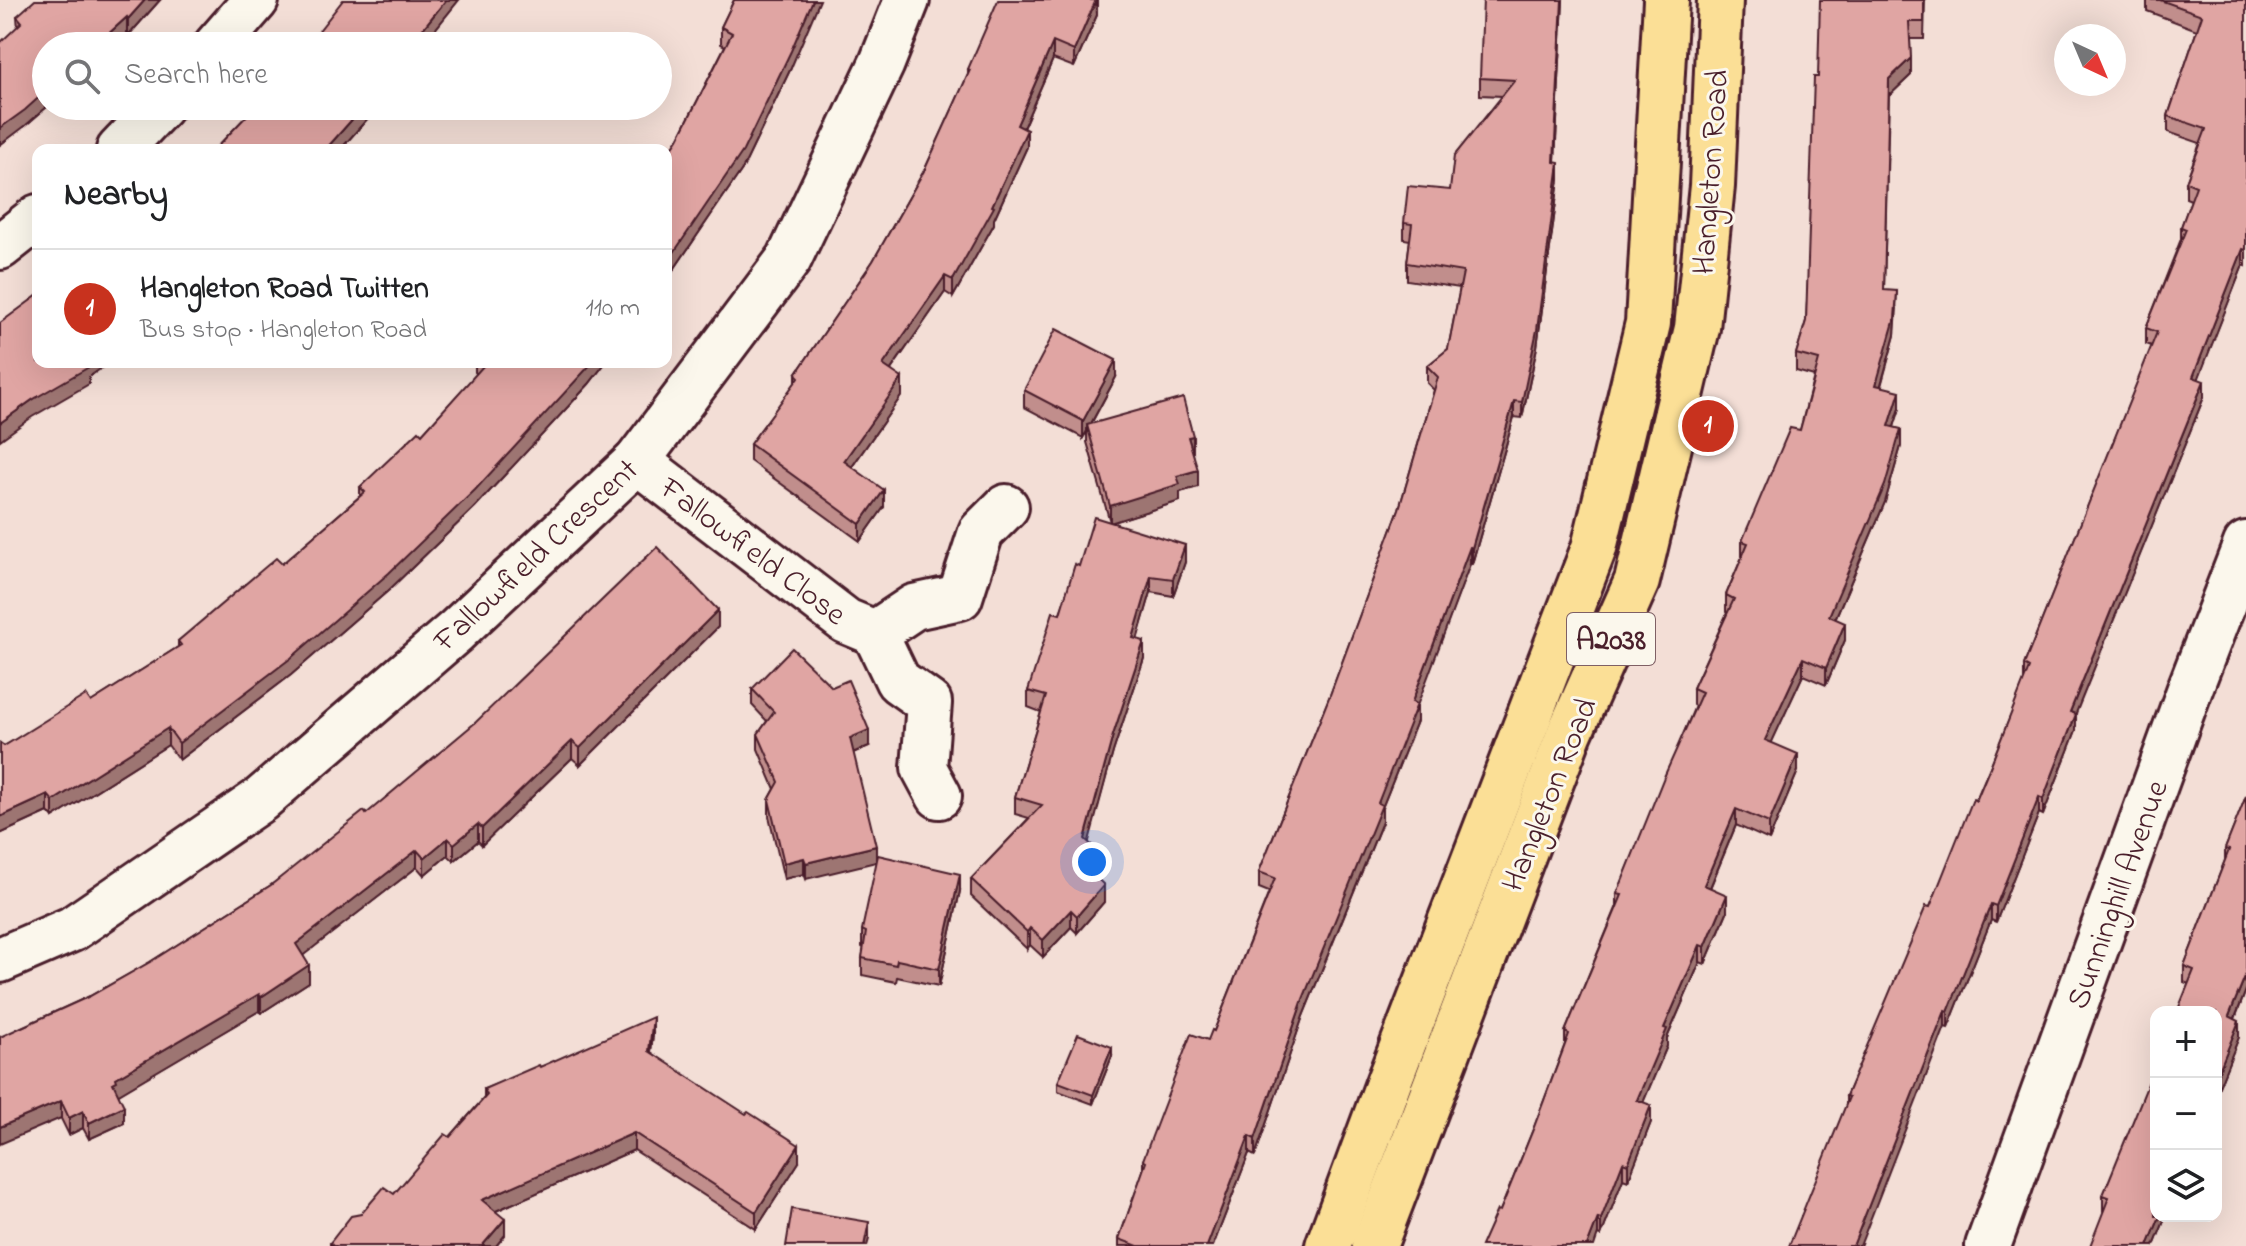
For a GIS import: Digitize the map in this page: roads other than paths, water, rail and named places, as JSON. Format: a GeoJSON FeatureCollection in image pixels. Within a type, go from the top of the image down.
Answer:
{"type":"FeatureCollection","features":[{"type":"Feature","properties":{"kind":"main road","name":"Hangleton Road"},"geometry":{"type":"LineString","coordinates":[[1328,1246],[1594,548],[1648,323],[1666,0]]}},
{"type":"Feature","properties":{"kind":"main road","name":"Hangleton Road"},"geometry":{"type":"LineString","coordinates":[[1374,1246],[1570,732],[1637,581],[1697,328],[1712,186],[1720,0]]}},
{"type":"Feature","properties":{"kind":"main road"},"geometry":{"type":"LineString","coordinates":[[1530,716],[1570,732]]}},
{"type":"Feature","properties":{"kind":"street"},"geometry":{"type":"LineString","coordinates":[[228,32],[256,0]]}},
{"type":"Feature","properties":{"kind":"street","name":"Fallowfield Crescent"},"geometry":{"type":"LineString","coordinates":[[0,960],[72,929],[260,800],[478,611],[637,461],[789,259],[882,63],[907,0]]}},
{"type":"Feature","properties":{"kind":"street"},"geometry":{"type":"LineString","coordinates":[[125,144],[148,120]]}},
{"type":"Feature","properties":{"kind":"street"},"geometry":{"type":"LineString","coordinates":[[0,247],[32,222]]}},
{"type":"Feature","properties":{"kind":"street","name":"Fallowfield Close"},"geometry":{"type":"LineString","coordinates":[[637,461],[846,621],[875,633],[898,681],[929,703],[924,768],[939,796]]}},
{"type":"Feature","properties":{"kind":"street","name":"Fallowfield Close"},"geometry":{"type":"LineString","coordinates":[[875,633],[914,607],[960,597],[981,532],[1006,507]]}},
{"type":"Feature","properties":{"kind":"street","name":"Sunninghill Avenue"},"geometry":{"type":"LineString","coordinates":[[1988,1246],[2191,686],[2246,544]]}},
{"type":"Feature","properties":{"kind":"place","name":"Hangleton Road Twitten"},"geometry":{"type":"Point","coordinates":[1708,426]}}]}
